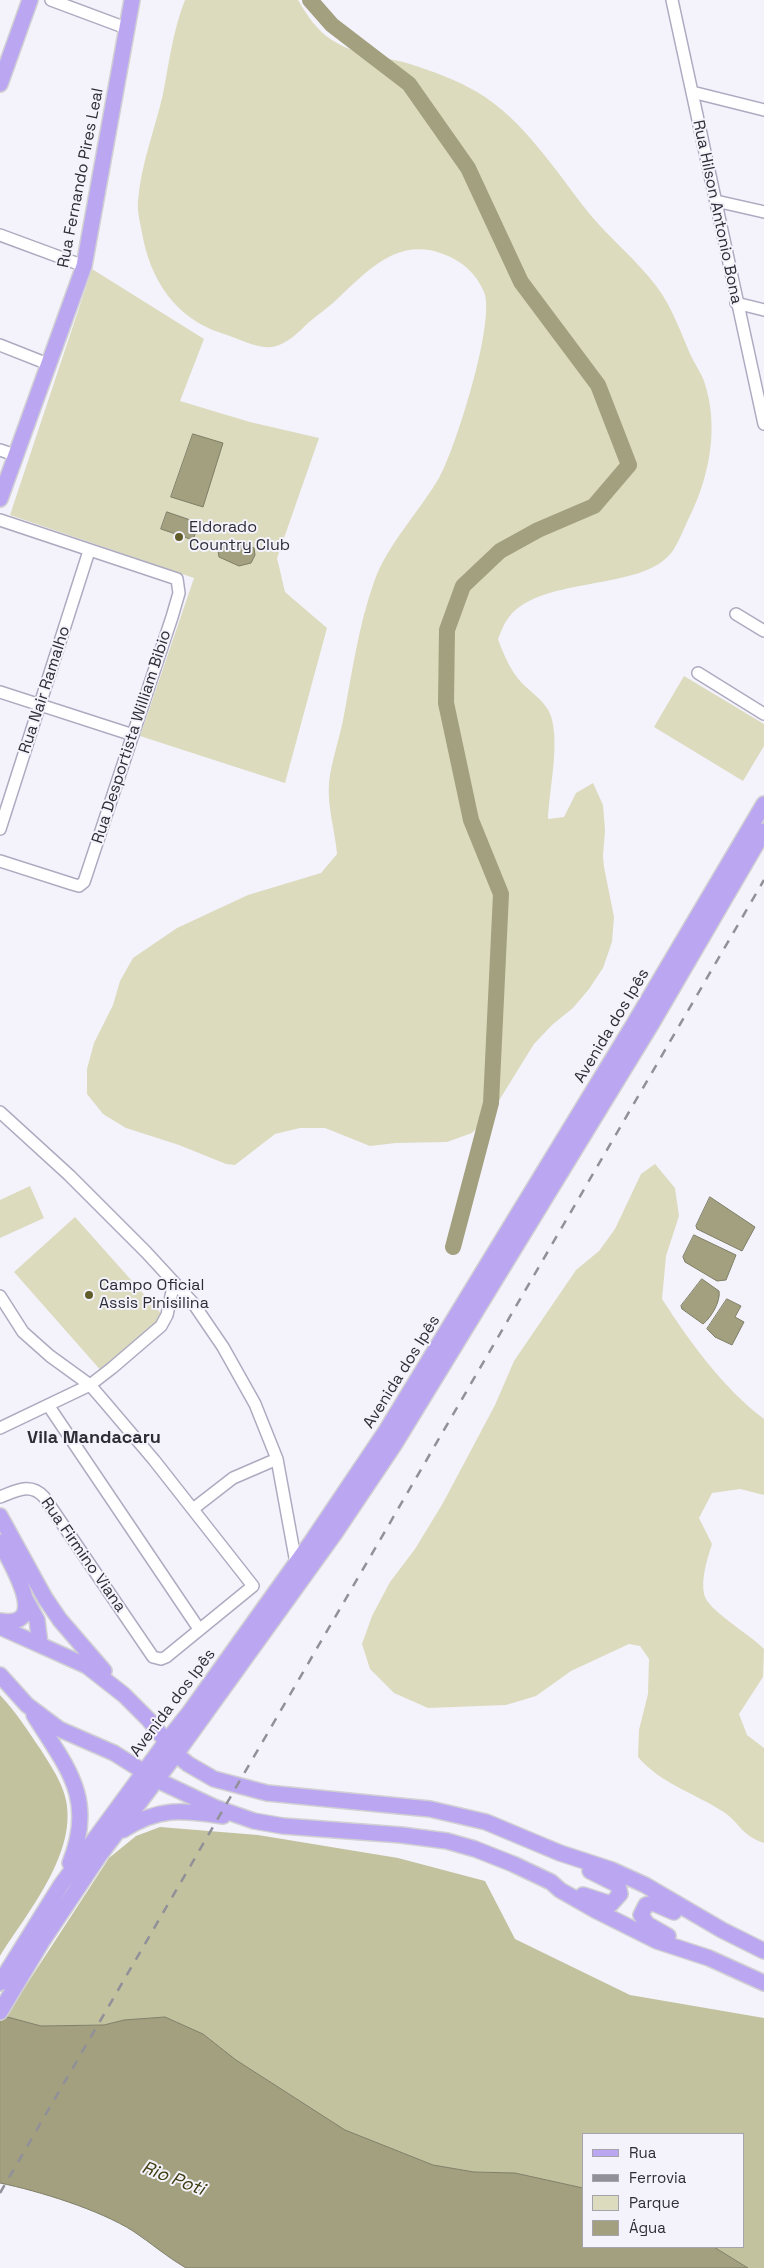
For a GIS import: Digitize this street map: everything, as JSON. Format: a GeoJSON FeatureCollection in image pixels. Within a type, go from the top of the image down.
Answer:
{"type":"FeatureCollection","features":[{"type":"Feature","properties":{"kind":"main road"},"geometry":{"type":"LineString","coordinates":[[0,84],[30,0]]}},
{"type":"Feature","properties":{"kind":"main road","name":"Rua Fernando Pires Leal"},"geometry":{"type":"LineString","coordinates":[[0,499],[84,266],[132,0]]}},
{"type":"Feature","properties":{"kind":"main road","name":"Avenida dos Ipês"},"geometry":{"type":"LineString","coordinates":[[640,1029],[764,804]]}},
{"type":"Feature","properties":{"kind":"main road","name":"Avenida dos Ipês"},"geometry":{"type":"LineString","coordinates":[[37,1936],[157,1780],[369,1484],[489,1278],[621,1059],[764,831]]}},
{"type":"Feature","properties":{"kind":"main road","name":"Avenida dos Ipês"},"geometry":{"type":"LineString","coordinates":[[37,1936],[61,1885],[189,1713],[296,1563],[489,1278]]}},
{"type":"Feature","properties":{"kind":"main road"},"geometry":{"type":"LineString","coordinates":[[0,1516],[45,1598],[60,1620],[124,1695],[149,1720],[176,1754],[202,1773],[224,1783],[267,1793],[420,1808],[458,1814],[486,1822],[560,1853],[612,1870],[645,1885],[764,1952]]}},
{"type":"Feature","properties":{"kind":"main road"},"geometry":{"type":"LineString","coordinates":[[0,1542],[37,1620],[40,1644]]}},
{"type":"Feature","properties":{"kind":"main road"},"geometry":{"type":"LineString","coordinates":[[0,1621],[11,1622],[20,1619],[26,1610],[26,1600]]}},
{"type":"Feature","properties":{"kind":"main road"},"geometry":{"type":"LineString","coordinates":[[0,1627],[88,1666],[124,1695]]}},
{"type":"Feature","properties":{"kind":"main road"},"geometry":{"type":"LineString","coordinates":[[0,1675],[28,1705],[59,1729],[114,1753],[157,1780],[206,1803],[254,1821]]}},
{"type":"Feature","properties":{"kind":"main road"},"geometry":{"type":"LineString","coordinates":[[28,1705],[64,1763],[80,1801],[82,1819],[79,1839],[61,1885]]}},
{"type":"Feature","properties":{"kind":"main road"},"geometry":{"type":"LineString","coordinates":[[157,1780],[166,1742]]}},
{"type":"Feature","properties":{"kind":"main road"},"geometry":{"type":"LineString","coordinates":[[113,1837],[138,1820],[174,1811],[283,1826],[426,1838],[447,1841],[475,1849],[607,1904],[615,1902],[620,1894],[618,1886],[579,1866],[560,1853]]}},
{"type":"Feature","properties":{"kind":"main road"},"geometry":{"type":"LineString","coordinates":[[551,1882],[560,1890],[626,1926],[657,1940],[709,1958]]}},
{"type":"Feature","properties":{"kind":"main road"},"geometry":{"type":"LineString","coordinates":[[722,1930],[701,1924],[656,1903],[649,1904],[643,1909],[642,1919],[647,1924],[709,1958],[764,1983]]}},
{"type":"Feature","properties":{"kind":"main road"},"geometry":{"type":"LineString","coordinates":[[0,1982],[37,1936]]}},
{"type":"Feature","properties":{"kind":"main road"},"geometry":{"type":"LineString","coordinates":[[0,2012],[37,1936]]}},
{"type":"Feature","properties":{"kind":"street"},"geometry":{"type":"LineString","coordinates":[[50,0],[126,28]]}},
{"type":"Feature","properties":{"kind":"street","name":"Rua Hilson Antonio Bona"},"geometry":{"type":"LineString","coordinates":[[672,0],[716,201],[736,303],[764,424]]}},
{"type":"Feature","properties":{"kind":"street"},"geometry":{"type":"LineString","coordinates":[[692,92],[764,110]]}},
{"type":"Feature","properties":{"kind":"street"},"geometry":{"type":"LineString","coordinates":[[716,201],[764,212]]}},
{"type":"Feature","properties":{"kind":"street"},"geometry":{"type":"LineString","coordinates":[[0,235],[84,266]]}},
{"type":"Feature","properties":{"kind":"street"},"geometry":{"type":"LineString","coordinates":[[736,303],[764,310]]}},
{"type":"Feature","properties":{"kind":"street"},"geometry":{"type":"LineString","coordinates":[[0,345],[48,364]]}},
{"type":"Feature","properties":{"kind":"street"},"geometry":{"type":"LineString","coordinates":[[0,450],[15,456]]}},
{"type":"Feature","properties":{"kind":"street"},"geometry":{"type":"LineString","coordinates":[[0,520],[89,551]]}},
{"type":"Feature","properties":{"kind":"street","name":"Rua Desportista William Bibio"},"geometry":{"type":"LineString","coordinates":[[0,861],[79,886],[84,882],[178,593],[179,582],[177,579],[89,551]]}},
{"type":"Feature","properties":{"kind":"street","name":"Rua Nair Ramalho"},"geometry":{"type":"LineString","coordinates":[[0,829],[89,551]]}},
{"type":"Feature","properties":{"kind":"street"},"geometry":{"type":"LineString","coordinates":[[736,614],[764,631]]}},
{"type":"Feature","properties":{"kind":"street"},"geometry":{"type":"LineString","coordinates":[[698,673],[764,714]]}},
{"type":"Feature","properties":{"kind":"street"},"geometry":{"type":"LineString","coordinates":[[0,692],[133,736]]}},
{"type":"Feature","properties":{"kind":"street"},"geometry":{"type":"LineString","coordinates":[[0,1112],[69,1175],[174,1282],[202,1316],[235,1365],[266,1430],[277,1459],[296,1563]]}},
{"type":"Feature","properties":{"kind":"street"},"geometry":{"type":"LineString","coordinates":[[0,1428],[90,1385],[161,1326],[167,1315],[174,1282]]}},
{"type":"Feature","properties":{"kind":"street"},"geometry":{"type":"LineString","coordinates":[[0,1296],[24,1332],[50,1356],[90,1385],[154,1460],[253,1586],[199,1629],[48,1405]]}},
{"type":"Feature","properties":{"kind":"street"},"geometry":{"type":"LineString","coordinates":[[192,1509],[232,1478],[277,1459]]}},
{"type":"Feature","properties":{"kind":"street","name":"Rua Firmino Viana"},"geometry":{"type":"LineString","coordinates":[[0,1497],[22,1488],[30,1488],[44,1497],[98,1574],[150,1655],[157,1658],[166,1657],[199,1629]]}},
{"type":"Feature","properties":{"kind":"green space"},"geometry":{"type":"Polygon","coordinates":[[[185,0],[298,0],[317,27],[341,45],[360,53],[400,61],[436,73],[477,92],[494,103],[524,131],[596,222],[657,287],[672,312],[691,356],[703,378],[709,399],[711,435],[706,471],[695,506],[672,552],[658,565],[639,573],[544,595],[524,604],[507,619],[498,639],[513,672],[542,702],[551,716],[554,754],[548,819],[564,817],[576,793],[593,783],[603,805],[605,830],[604,867],[614,917],[612,942],[603,968],[589,989],[573,1008],[552,1025],[534,1044],[490,1115],[472,1133],[447,1142],[396,1143],[370,1146],[325,1128],[300,1128],[275,1134],[235,1165],[226,1164],[179,1145],[126,1128],[103,1114],[87,1094],[87,1069],[94,1043],[113,1005],[120,981],[133,958],[177,928],[248,895],[321,873],[337,854],[330,810],[329,783],[368,599],[387,555],[431,491],[446,463],[472,385],[484,329],[486,307],[481,285],[473,273],[456,260],[443,254],[426,250],[410,250],[396,254],[369,270],[296,334],[276,346],[259,346],[221,333],[190,318],[178,307],[167,295],[151,266],[142,233],[138,205],[145,160],[163,94],[174,35],[185,0]]]}},
{"type":"Feature","properties":{"kind":"green space","name":"Eldorado Country Club"},"geometry":{"type":"Polygon","coordinates":[[[92,269],[204,339],[180,401],[250,422],[319,438],[277,558],[285,592],[327,628],[285,783],[140,736],[194,578],[10,515],[92,269]]]}},
{"type":"Feature","properties":{"kind":"green space"},"geometry":{"type":"Polygon","coordinates":[[[684,676],[764,724],[764,746],[743,781],[654,727],[684,676]]]}},
{"type":"Feature","properties":{"kind":"green space"},"geometry":{"type":"Polygon","coordinates":[[[655,1164],[675,1188],[679,1216],[666,1256],[662,1299],[708,1364],[749,1407],[764,1419],[764,1495],[740,1489],[712,1493],[699,1518],[712,1544],[705,1569],[704,1594],[721,1615],[764,1649],[763,1677],[739,1714],[747,1735],[764,1748],[764,1843],[750,1836],[722,1811],[656,1774],[638,1757],[639,1730],[648,1694],[649,1659],[640,1646],[629,1644],[571,1671],[536,1696],[506,1705],[428,1708],[394,1693],[370,1669],[362,1644],[372,1616],[390,1582],[415,1549],[443,1503],[495,1405],[514,1361],[576,1270],[599,1251],[615,1229],[641,1174],[655,1164]]]}},
{"type":"Feature","properties":{"kind":"green space"},"geometry":{"type":"Polygon","coordinates":[[[30,1186],[44,1218],[0,1238],[0,1200],[30,1186]]]}},
{"type":"Feature","properties":{"kind":"green space","name":"Campo Oficial Assis Pinisilina"},"geometry":{"type":"Polygon","coordinates":[[[75,1217],[165,1318],[103,1373],[14,1272],[75,1217]]]}},
{"type":"Feature","properties":{"kind":"green space"},"geometry":{"type":"Polygon","coordinates":[[[0,1695],[22,1722],[59,1780],[67,1811],[66,1833],[60,1855],[50,1877],[0,1956],[0,1695]]]}},
{"type":"Feature","properties":{"kind":"green space"},"geometry":{"type":"Polygon","coordinates":[[[160,1827],[258,1835],[398,1858],[485,1881],[515,1939],[630,1995],[764,2018],[764,2268],[748,2268],[716,2248],[744,2248],[744,2133],[582,2133],[582,2188],[515,2173],[474,2172],[433,2165],[345,2130],[236,2060],[203,2034],[165,2017],[124,2020],[104,2025],[41,2026],[0,2015],[0,2010],[8,2013],[109,1858],[136,1836],[160,1827]]]}},
{"type":"Feature","properties":{"kind":"water"},"geometry":{"type":"Polygon","coordinates":[[[193,434],[223,443],[203,507],[171,497],[193,434]]]}},
{"type":"Feature","properties":{"kind":"water"},"geometry":{"type":"Polygon","coordinates":[[[167,512],[199,523],[193,540],[161,529],[167,512]]]}},
{"type":"Feature","properties":{"kind":"water"},"geometry":{"type":"Polygon","coordinates":[[[233,543],[246,544],[254,548],[255,555],[251,563],[239,566],[219,557],[218,551],[220,548],[233,543]]]}},
{"type":"Feature","properties":{"kind":"water"},"geometry":{"type":"Polygon","coordinates":[[[710,1197],[755,1227],[742,1251],[697,1229],[696,1226],[710,1197]]]}},
{"type":"Feature","properties":{"kind":"water"},"geometry":{"type":"Polygon","coordinates":[[[694,1235],[736,1255],[726,1280],[717,1281],[685,1262],[683,1257],[694,1235]]]}},
{"type":"Feature","properties":{"kind":"water"},"geometry":{"type":"Polygon","coordinates":[[[702,1279],[719,1291],[715,1309],[703,1324],[682,1309],[681,1306],[702,1279]]]}},
{"type":"Feature","properties":{"kind":"water"},"geometry":{"type":"Polygon","coordinates":[[[727,1299],[741,1306],[735,1317],[744,1322],[732,1345],[715,1337],[707,1329],[727,1299]]]}},
{"type":"Feature","properties":{"kind":"water","name":"Rio Poti"},"geometry":{"type":"Polygon","coordinates":[[[0,2015],[41,2026],[104,2025],[124,2020],[165,2017],[203,2034],[236,2060],[345,2130],[433,2165],[474,2172],[515,2173],[582,2188],[582,2248],[716,2248],[748,2268],[186,2268],[133,2231],[104,2216],[51,2196],[0,2183],[0,2015]]]}},
{"type":"Feature","properties":{"kind":"waterway"},"geometry":{"type":"LineString","coordinates":[[310,0],[332,25],[409,84],[468,168],[521,282],[598,385],[629,465],[594,506],[538,530],[500,551],[463,586],[447,630],[446,703],[471,820],[501,894],[491,1103],[453,1247]]}},
{"type":"Feature","properties":{"kind":"railway"},"geometry":{"type":"LineString","coordinates":[[0,2193],[764,880]]}},
{"type":"Feature","properties":{"kind":"place","name":"Eldorado Country Club"},"geometry":{"type":"Point","coordinates":[179,537]}},
{"type":"Feature","properties":{"kind":"place","name":"Campo Oficial Assis Pinisilina"},"geometry":{"type":"Point","coordinates":[89,1295]}},
{"type":"Feature","properties":{"kind":"district","name":"Vila Mandacaru"},"geometry":{"type":"Point","coordinates":[94,1438]}}]}
